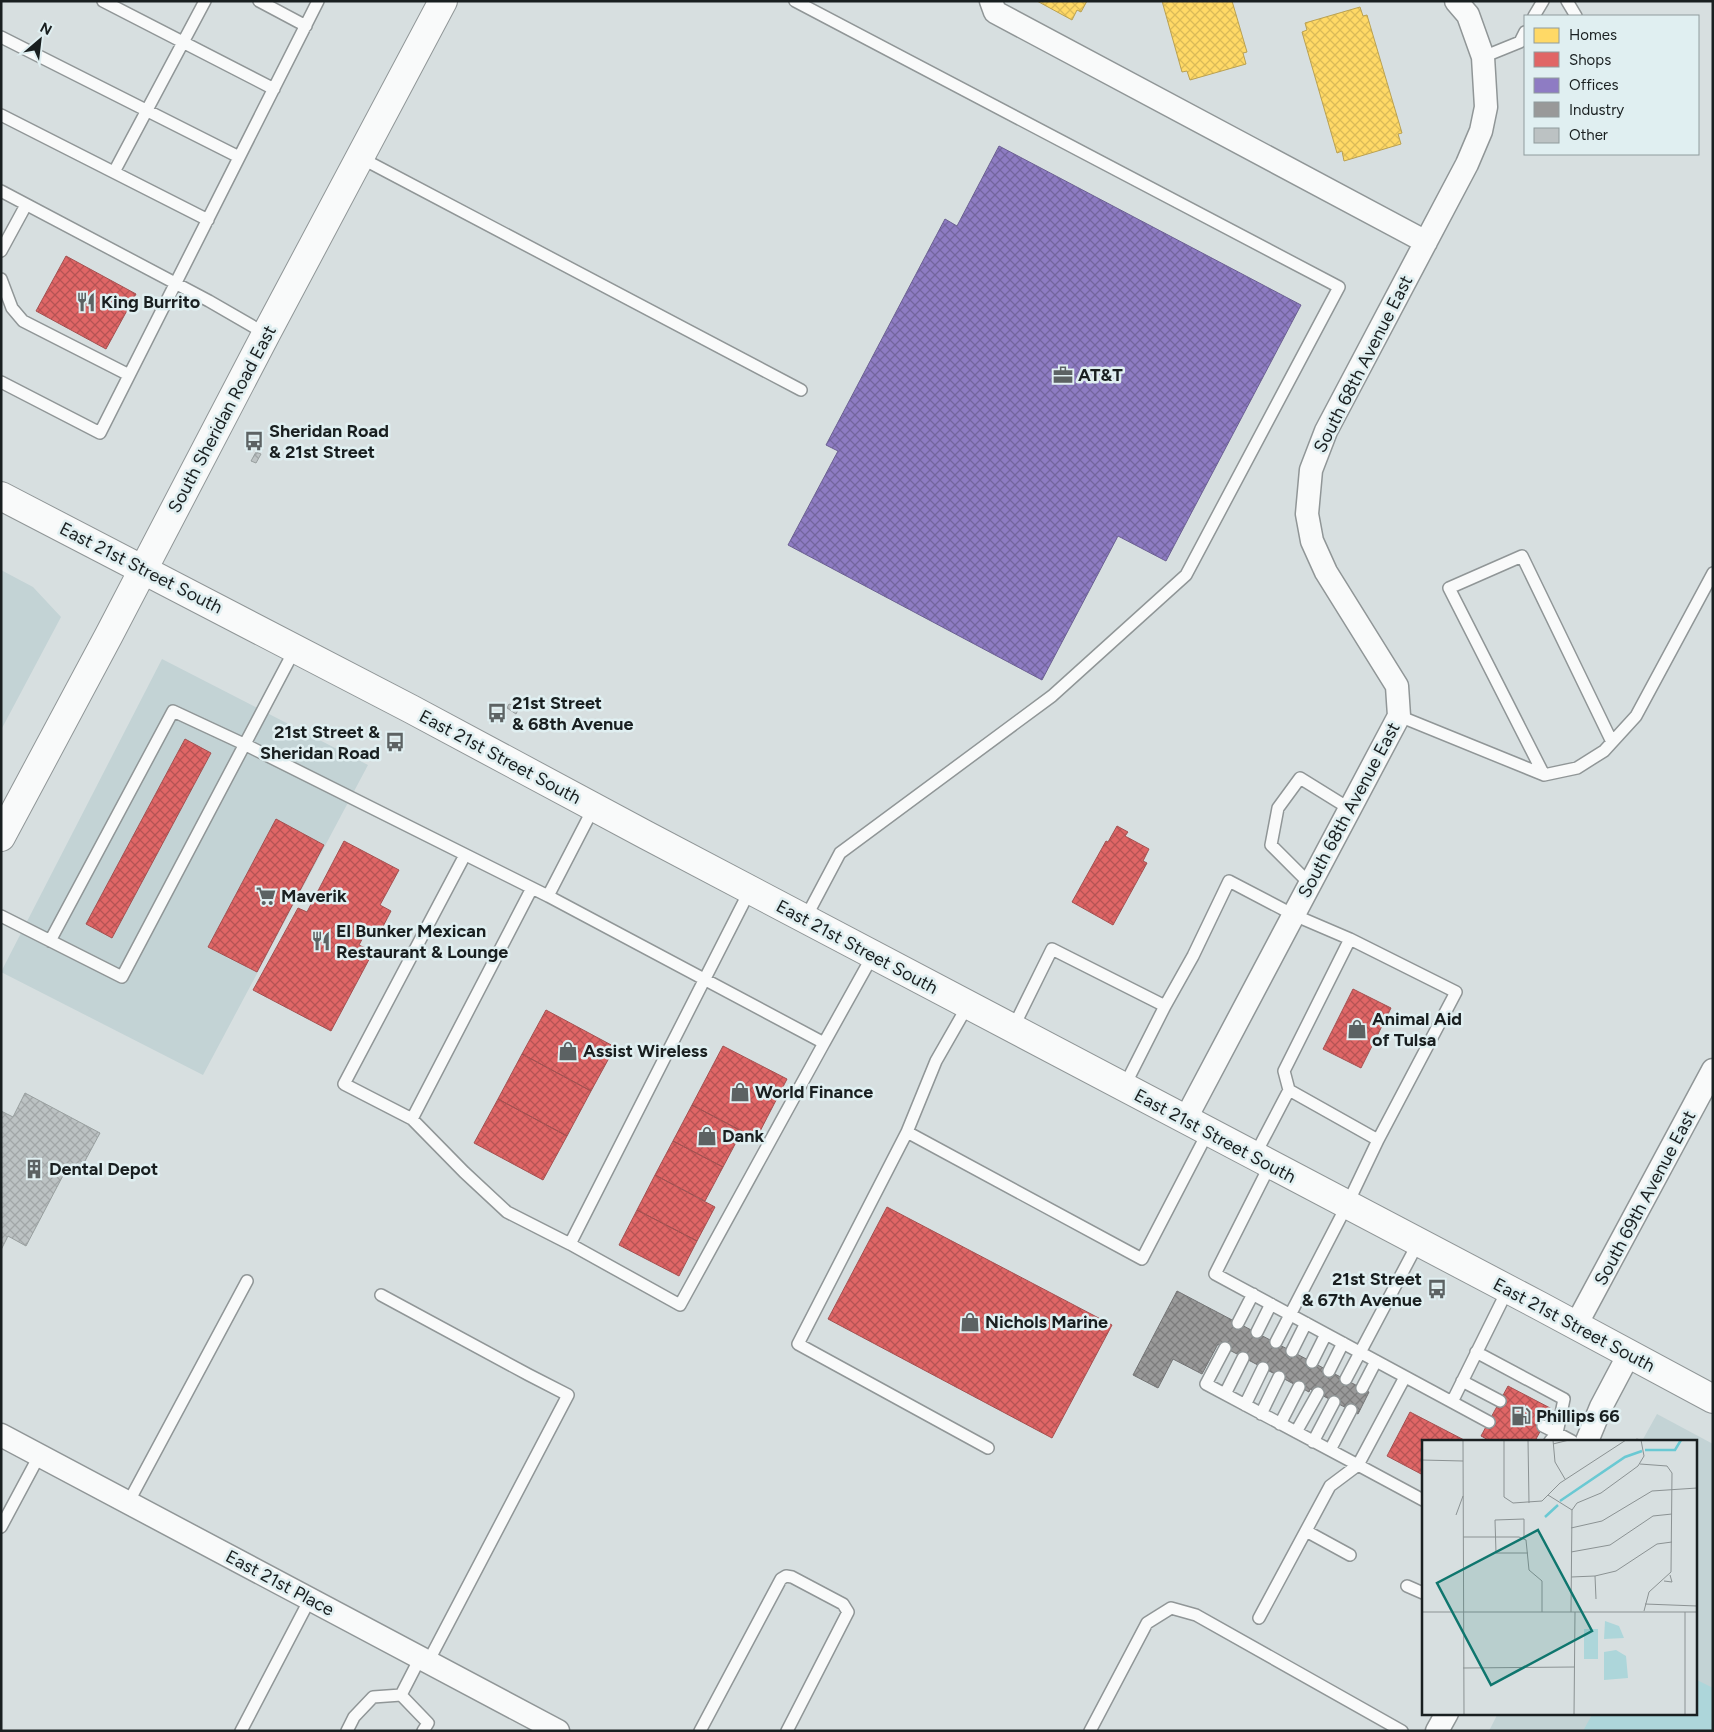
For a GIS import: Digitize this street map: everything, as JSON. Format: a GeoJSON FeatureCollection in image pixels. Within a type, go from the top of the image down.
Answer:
{"type":"FeatureCollection","features":[{"type":"Feature","properties":{"kind":"main road","name":"South Sheridan Road East"},"geometry":{"type":"LineString","coordinates":[[1,837],[443,1]]}},
{"type":"Feature","properties":{"kind":"main road","name":"East 21st Street South"},"geometry":{"type":"LineString","coordinates":[[1,496],[295,649],[1713,1399]]}},
{"type":"Feature","properties":{"kind":"street"},"geometry":{"type":"LineString","coordinates":[[991,1],[994,12],[1426,242]]}},
{"type":"Feature","properties":{"kind":"street","name":"South 68th Avenue East"},"geometry":{"type":"LineString","coordinates":[[1196,1126],[1294,915],[1399,716],[1397,686],[1326,572],[1312,541],[1306,514],[1311,470],[1326,432],[1467,164],[1481,131],[1486,107],[1483,57],[1466,6]]}},
{"type":"Feature","properties":{"kind":"street","name":"South 69th Avenue East"},"geometry":{"type":"LineString","coordinates":[[1576,1325],[1713,1070]]}},
{"type":"Feature","properties":{"kind":"street"},"geometry":{"type":"LineString","coordinates":[[1587,1440],[1601,1408],[1629,1354]]}},
{"type":"Feature","properties":{"kind":"street","name":"East 21st Place"},"geometry":{"type":"LineString","coordinates":[[1,1435],[558,1731]]}},
{"type":"Feature","properties":{"kind":"street"},"geometry":{"type":"LineString","coordinates":[[1437,1731],[1446,1714]]}},
{"type":"Feature","properties":{"kind":"lane"},"geometry":{"type":"LineString","coordinates":[[102,1],[274,89]]}},
{"type":"Feature","properties":{"kind":"lane"},"geometry":{"type":"LineString","coordinates":[[114,172],[205,1]]}},
{"type":"Feature","properties":{"kind":"lane"},"geometry":{"type":"LineString","coordinates":[[259,1],[306,26]]}},
{"type":"Feature","properties":{"kind":"lane"},"geometry":{"type":"LineString","coordinates":[[1,382],[100,433],[318,1]]}},
{"type":"Feature","properties":{"kind":"lane"},"geometry":{"type":"LineString","coordinates":[[795,1],[1339,287],[1186,575],[1052,696],[840,852],[805,919]]}},
{"type":"Feature","properties":{"kind":"lane"},"geometry":{"type":"LineString","coordinates":[[1535,15],[1543,1]]}},
{"type":"Feature","properties":{"kind":"lane"},"geometry":{"type":"LineString","coordinates":[[1567,1],[1575,15]]}},
{"type":"Feature","properties":{"kind":"lane"},"geometry":{"type":"LineString","coordinates":[[1483,57],[1520,42],[1524,34]]}},
{"type":"Feature","properties":{"kind":"lane"},"geometry":{"type":"LineString","coordinates":[[1,37],[240,157]]}},
{"type":"Feature","properties":{"kind":"lane"},"geometry":{"type":"LineString","coordinates":[[1,115],[208,220]]}},
{"type":"Feature","properties":{"kind":"lane"},"geometry":{"type":"LineString","coordinates":[[361,158],[801,390]]}},
{"type":"Feature","properties":{"kind":"lane"},"geometry":{"type":"LineString","coordinates":[[1,192],[176,283],[266,334]]}},
{"type":"Feature","properties":{"kind":"lane"},"geometry":{"type":"LineString","coordinates":[[1,251],[26,205]]}},
{"type":"Feature","properties":{"kind":"lane"},"geometry":{"type":"LineString","coordinates":[[1,279],[12,308],[23,321],[129,375]]}},
{"type":"Feature","properties":{"kind":"lane"},"geometry":{"type":"LineString","coordinates":[[1544,774],[1449,588],[1522,556],[1612,742]]}},
{"type":"Feature","properties":{"kind":"lane"},"geometry":{"type":"LineString","coordinates":[[1399,716],[1544,774],[1577,768],[1604,751],[1636,716],[1713,573]]}},
{"type":"Feature","properties":{"kind":"lane"},"geometry":{"type":"LineString","coordinates":[[1,916],[122,977],[295,649]]}},
{"type":"Feature","properties":{"kind":"lane"},"geometry":{"type":"LineString","coordinates":[[50,941],[173,711],[246,744],[548,896],[824,1043]]}},
{"type":"Feature","properties":{"kind":"lane"},"geometry":{"type":"LineString","coordinates":[[1310,884],[1271,845],[1278,808],[1300,778],[1350,809]]}},
{"type":"Feature","properties":{"kind":"lane"},"geometry":{"type":"LineString","coordinates":[[548,896],[594,807]]}},
{"type":"Feature","properties":{"kind":"lane"},"geometry":{"type":"LineString","coordinates":[[465,855],[344,1084],[412,1119],[507,1212],[570,1244],[680,1305],[874,955]]}},
{"type":"Feature","properties":{"kind":"lane"},"geometry":{"type":"LineString","coordinates":[[1124,1088],[1165,1006],[1193,956],[1229,881],[1294,915],[1350,939],[1456,992],[1378,1140],[1347,1205],[1276,1342]]}},
{"type":"Feature","properties":{"kind":"lane"},"geometry":{"type":"LineString","coordinates":[[412,1119],[532,888]]}},
{"type":"Feature","properties":{"kind":"lane"},"geometry":{"type":"LineString","coordinates":[[570,1244],[703,979],[750,890]]}},
{"type":"Feature","properties":{"kind":"lane"},"geometry":{"type":"LineString","coordinates":[[1350,939],[1284,1071],[1289,1090],[1215,1274],[1489,1422]]}},
{"type":"Feature","properties":{"kind":"lane"},"geometry":{"type":"LineString","coordinates":[[1012,1029],[1052,949],[1165,1006]]}},
{"type":"Feature","properties":{"kind":"lane"},"geometry":{"type":"LineString","coordinates":[[968,1005],[936,1061],[907,1132],[798,1344],[988,1448]]}},
{"type":"Feature","properties":{"kind":"lane"},"geometry":{"type":"LineString","coordinates":[[1289,1090],[1378,1140]]}},
{"type":"Feature","properties":{"kind":"lane"},"geometry":{"type":"LineString","coordinates":[[907,1132],[1142,1259],[1196,1126]]}},
{"type":"Feature","properties":{"kind":"lane"},"geometry":{"type":"LineString","coordinates":[[1346,1380],[1418,1243]]}},
{"type":"Feature","properties":{"kind":"lane"},"geometry":{"type":"LineString","coordinates":[[128,1503],[247,1281]]}},
{"type":"Feature","properties":{"kind":"lane"},"geometry":{"type":"LineString","coordinates":[[1452,1402],[1508,1290]]}},
{"type":"Feature","properties":{"kind":"lane"},"geometry":{"type":"LineString","coordinates":[[1238,1323],[1252,1294]]}},
{"type":"Feature","properties":{"kind":"lane"},"geometry":{"type":"LineString","coordinates":[[381,1295],[568,1394],[424,1660],[401,1695]]}},
{"type":"Feature","properties":{"kind":"lane"},"geometry":{"type":"LineString","coordinates":[[1257,1332],[1271,1304]]}},
{"type":"Feature","properties":{"kind":"lane"},"geometry":{"type":"LineString","coordinates":[[1292,1351],[1306,1323]]}},
{"type":"Feature","properties":{"kind":"lane"},"geometry":{"type":"LineString","coordinates":[[1312,1362],[1326,1334]]}},
{"type":"Feature","properties":{"kind":"lane"},"geometry":{"type":"LineString","coordinates":[[1329,1370],[1343,1343]]}},
{"type":"Feature","properties":{"kind":"lane"},"geometry":{"type":"LineString","coordinates":[[1225,1348],[1206,1384],[1422,1499]]}},
{"type":"Feature","properties":{"kind":"lane"},"geometry":{"type":"LineString","coordinates":[[1476,1352],[1564,1399],[1553,1437]]}},
{"type":"Feature","properties":{"kind":"lane"},"geometry":{"type":"LineString","coordinates":[[1225,1394],[1244,1358]]}},
{"type":"Feature","properties":{"kind":"lane"},"geometry":{"type":"LineString","coordinates":[[1362,1388],[1376,1361]]}},
{"type":"Feature","properties":{"kind":"lane"},"geometry":{"type":"LineString","coordinates":[[1245,1405],[1263,1368]]}},
{"type":"Feature","properties":{"kind":"lane"},"geometry":{"type":"LineString","coordinates":[[1261,1414],[1279,1377]]}},
{"type":"Feature","properties":{"kind":"lane"},"geometry":{"type":"LineString","coordinates":[[1259,1618],[1330,1486],[1358,1465],[1405,1377]]}},
{"type":"Feature","properties":{"kind":"lane"},"geometry":{"type":"LineString","coordinates":[[1462,1381],[1500,1401]]}},
{"type":"Feature","properties":{"kind":"lane"},"geometry":{"type":"LineString","coordinates":[[1280,1424],[1299,1387]]}},
{"type":"Feature","properties":{"kind":"lane"},"geometry":{"type":"LineString","coordinates":[[1296,1432],[1318,1393]]}},
{"type":"Feature","properties":{"kind":"lane"},"geometry":{"type":"LineString","coordinates":[[1314,1442],[1334,1402]]}},
{"type":"Feature","properties":{"kind":"lane"},"geometry":{"type":"LineString","coordinates":[[1330,1450],[1351,1410]]}},
{"type":"Feature","properties":{"kind":"lane"},"geometry":{"type":"LineString","coordinates":[[1543,1426],[1553,1437],[1567,1440]]}},
{"type":"Feature","properties":{"kind":"lane"},"geometry":{"type":"LineString","coordinates":[[1,1527],[39,1456]]}},
{"type":"Feature","properties":{"kind":"lane"},"geometry":{"type":"LineString","coordinates":[[1306,1531],[1350,1555]]}},
{"type":"Feature","properties":{"kind":"lane"},"geometry":{"type":"LineString","coordinates":[[700,1731],[781,1579],[786,1576],[792,1577],[844,1604],[848,1612],[787,1731]]}},
{"type":"Feature","properties":{"kind":"lane"},"geometry":{"type":"LineString","coordinates":[[1408,1586],[1422,1593]]}},
{"type":"Feature","properties":{"kind":"lane"},"geometry":{"type":"LineString","coordinates":[[241,1731],[310,1599]]}},
{"type":"Feature","properties":{"kind":"lane"},"geometry":{"type":"LineString","coordinates":[[1090,1731],[1147,1623],[1171,1608],[1196,1615],[1402,1731]]}},
{"type":"Feature","properties":{"kind":"lane"},"geometry":{"type":"LineString","coordinates":[[347,1731],[354,1717],[373,1697],[401,1695],[428,1722],[424,1731]]}},
{"type":"Feature","properties":{"kind":"path"},"geometry":{"type":"LineString","coordinates":[[1638,1440],[1640,1436]]}},
{"type":"Feature","properties":{"kind":"shaded area"},"geometry":{"type":"Polygon","coordinates":[[[1,570],[33,587],[61,617],[1,730],[1,570]]]}},
{"type":"Feature","properties":{"kind":"shaded area"},"geometry":{"type":"Polygon","coordinates":[[[162,659],[368,765],[203,1075],[1,972],[162,659]]]}},
{"type":"Feature","properties":{"kind":"shaded area"},"geometry":{"type":"Polygon","coordinates":[[[1657,1414],[1713,1444],[1713,1731],[1489,1731],[1498,1714],[1696,1714],[1696,1440],[1643,1440],[1657,1414]]]}},
{"type":"Feature","properties":{"kind":"shaded area"},"geometry":{"type":"Polygon","coordinates":[[[1696,1680],[1713,1688],[1713,1731],[1583,1731],[1592,1714],[1696,1714],[1696,1680]]]}},
{"type":"Feature","properties":{"kind":"building: Homes"},"geometry":{"type":"Polygon","coordinates":[[[1037,1],[1087,1],[1081,12],[1077,10],[1072,20],[1037,1]]]}},
{"type":"Feature","properties":{"kind":"building: Homes"},"geometry":{"type":"Polygon","coordinates":[[[1162,1],[1232,1],[1247,52],[1243,53],[1246,64],[1190,80],[1187,71],[1182,72],[1162,1]]]}},
{"type":"Feature","properties":{"kind":"building: Homes"},"geometry":{"type":"Polygon","coordinates":[[[1360,7],[1363,16],[1367,15],[1402,133],[1398,134],[1401,144],[1344,161],[1342,151],[1337,153],[1302,32],[1307,30],[1305,23],[1360,7]]]}},
{"type":"Feature","properties":{"kind":"building: Shops","name":"King Burrito"},"geometry":{"type":"Polygon","coordinates":[[[66,256],[136,294],[106,349],[36,311],[66,256]]]}},
{"type":"Feature","properties":{"kind":"building: Shops"},"geometry":{"type":"Polygon","coordinates":[[[185,739],[211,753],[112,938],[86,924],[185,739]]]}},
{"type":"Feature","properties":{"kind":"building: Shops","name":"Maverik"},"geometry":{"type":"Polygon","coordinates":[[[276,819],[324,845],[257,972],[208,947],[276,819]]]}},
{"type":"Feature","properties":{"kind":"building: Shops"},"geometry":{"type":"Polygon","coordinates":[[[1117,826],[1128,832],[1125,836],[1149,849],[1143,861],[1147,863],[1113,925],[1072,902],[1106,841],[1108,842],[1117,826]]]}},
{"type":"Feature","properties":{"kind":"building: Shops","name":"El Bunker Mexican Restaurant & Lounge"},"geometry":{"type":"Polygon","coordinates":[[[344,841],[399,870],[380,905],[391,911],[378,936],[367,930],[359,945],[373,952],[331,1031],[253,990],[298,908],[307,912],[344,841]]]}},
{"type":"Feature","properties":{"kind":"building: Shops","name":"Animal Aid of Tulsa"},"geometry":{"type":"Polygon","coordinates":[[[1353,989],[1391,1008],[1361,1068],[1323,1049],[1353,989]]]}},
{"type":"Feature","properties":{"kind":"building: Shops","name":"Assist Wireless"},"geometry":{"type":"Polygon","coordinates":[[[546,1010],[615,1047],[591,1091],[522,1054],[546,1010]]]}},
{"type":"Feature","properties":{"kind":"building: Shops","name":"World Finance"},"geometry":{"type":"Polygon","coordinates":[[[723,1046],[787,1079],[756,1139],[692,1105],[723,1046]]]}},
{"type":"Feature","properties":{"kind":"building: Shops"},"geometry":{"type":"Polygon","coordinates":[[[522,1054],[591,1091],[567,1136],[498,1099],[522,1054]]]}},
{"type":"Feature","properties":{"kind":"building: Shops"},"geometry":{"type":"Polygon","coordinates":[[[498,1099],[567,1136],[543,1180],[474,1143],[498,1099]]]}},
{"type":"Feature","properties":{"kind":"building: Shops","name":"Dank"},"geometry":{"type":"Polygon","coordinates":[[[692,1105],[742,1131],[723,1167],[673,1141],[692,1105]]]}},
{"type":"Feature","properties":{"kind":"building: Shops"},"geometry":{"type":"Polygon","coordinates":[[[673,1141],[723,1167],[705,1201],[655,1175],[673,1141]]]}},
{"type":"Feature","properties":{"kind":"building: Shops"},"geometry":{"type":"Polygon","coordinates":[[[655,1175],[715,1207],[697,1241],[637,1210],[655,1175]]]}},
{"type":"Feature","properties":{"kind":"building: Shops","name":"Nichols Marine"},"geometry":{"type":"Polygon","coordinates":[[[887,1207],[1112,1325],[1052,1438],[828,1319],[887,1207]]]}},
{"type":"Feature","properties":{"kind":"building: Shops"},"geometry":{"type":"Polygon","coordinates":[[[637,1210],[697,1241],[679,1276],[619,1245],[637,1210]]]}},
{"type":"Feature","properties":{"kind":"building: Shops","name":"Phillips 66"},"geometry":{"type":"Polygon","coordinates":[[[1508,1386],[1552,1409],[1536,1440],[1488,1440],[1481,1436],[1508,1386]]]}},
{"type":"Feature","properties":{"kind":"building: Shops"},"geometry":{"type":"Polygon","coordinates":[[[1410,1412],[1464,1440],[1422,1440],[1422,1474],[1387,1456],[1410,1412]]]}},
{"type":"Feature","properties":{"kind":"building: Offices","name":"AT&T"},"geometry":{"type":"Polygon","coordinates":[[[999,146],[1301,305],[1166,561],[1118,536],[1042,680],[788,545],[838,451],[826,445],[945,219],[957,226],[999,146]]]}},
{"type":"Feature","properties":{"kind":"building: Industry"},"geometry":{"type":"Polygon","coordinates":[[[1177,1291],[1369,1392],[1358,1414],[1310,1389],[1309,1392],[1218,1344],[1202,1374],[1173,1359],[1158,1388],[1133,1375],[1177,1291]]]}},
{"type":"Feature","properties":{"kind":"building: Other"},"geometry":{"type":"Polygon","coordinates":[[[256,452],[261,454],[256,463],[251,461],[256,452]]]}},
{"type":"Feature","properties":{"kind":"building: Other"},"geometry":{"type":"Polygon","coordinates":[[[509,704],[519,708],[516,714],[507,708],[509,704]]]}},
{"type":"Feature","properties":{"kind":"building: Other","name":"Dental Depot"},"geometry":{"type":"Polygon","coordinates":[[[25,1093],[100,1133],[79,1172],[68,1166],[26,1246],[8,1236],[1,1250],[1,1111],[13,1117],[25,1093]]]}},
{"type":"Feature","properties":{"kind":"place","name":"King Burrito"},"geometry":{"type":"Point","coordinates":[86,302]}},
{"type":"Feature","properties":{"kind":"place","name":"AT&T"},"geometry":{"type":"Point","coordinates":[1063,375]}},
{"type":"Feature","properties":{"kind":"place","name":"Sheridan Road & 21st Street"},"geometry":{"type":"Point","coordinates":[254,441]}},
{"type":"Feature","properties":{"kind":"place","name":"21st Street & 68th Avenue"},"geometry":{"type":"Point","coordinates":[497,713]}},
{"type":"Feature","properties":{"kind":"place","name":"21st Street & Sheridan Road"},"geometry":{"type":"Point","coordinates":[395,742]}},
{"type":"Feature","properties":{"kind":"place","name":"Maverik"},"geometry":{"type":"Point","coordinates":[266,896]}},
{"type":"Feature","properties":{"kind":"place","name":"El Bunker Mexican Restaurant & Lounge"},"geometry":{"type":"Point","coordinates":[321,941]}},
{"type":"Feature","properties":{"kind":"place","name":"Animal Aid of Tulsa"},"geometry":{"type":"Point","coordinates":[1357,1029]}},
{"type":"Feature","properties":{"kind":"place","name":"Assist Wireless"},"geometry":{"type":"Point","coordinates":[568,1051]}},
{"type":"Feature","properties":{"kind":"place","name":"World Finance"},"geometry":{"type":"Point","coordinates":[740,1092]}},
{"type":"Feature","properties":{"kind":"place","name":"Dank"},"geometry":{"type":"Point","coordinates":[707,1136]}},
{"type":"Feature","properties":{"kind":"place","name":"Dental Depot"},"geometry":{"type":"Point","coordinates":[34,1169]}},
{"type":"Feature","properties":{"kind":"place","name":"21st Street & 67th Avenue"},"geometry":{"type":"Point","coordinates":[1437,1289]}},
{"type":"Feature","properties":{"kind":"place","name":"Nichols Marine"},"geometry":{"type":"Point","coordinates":[970,1322]}},
{"type":"Feature","properties":{"kind":"place","name":"Phillips 66"},"geometry":{"type":"Point","coordinates":[1521,1416]}}]}
